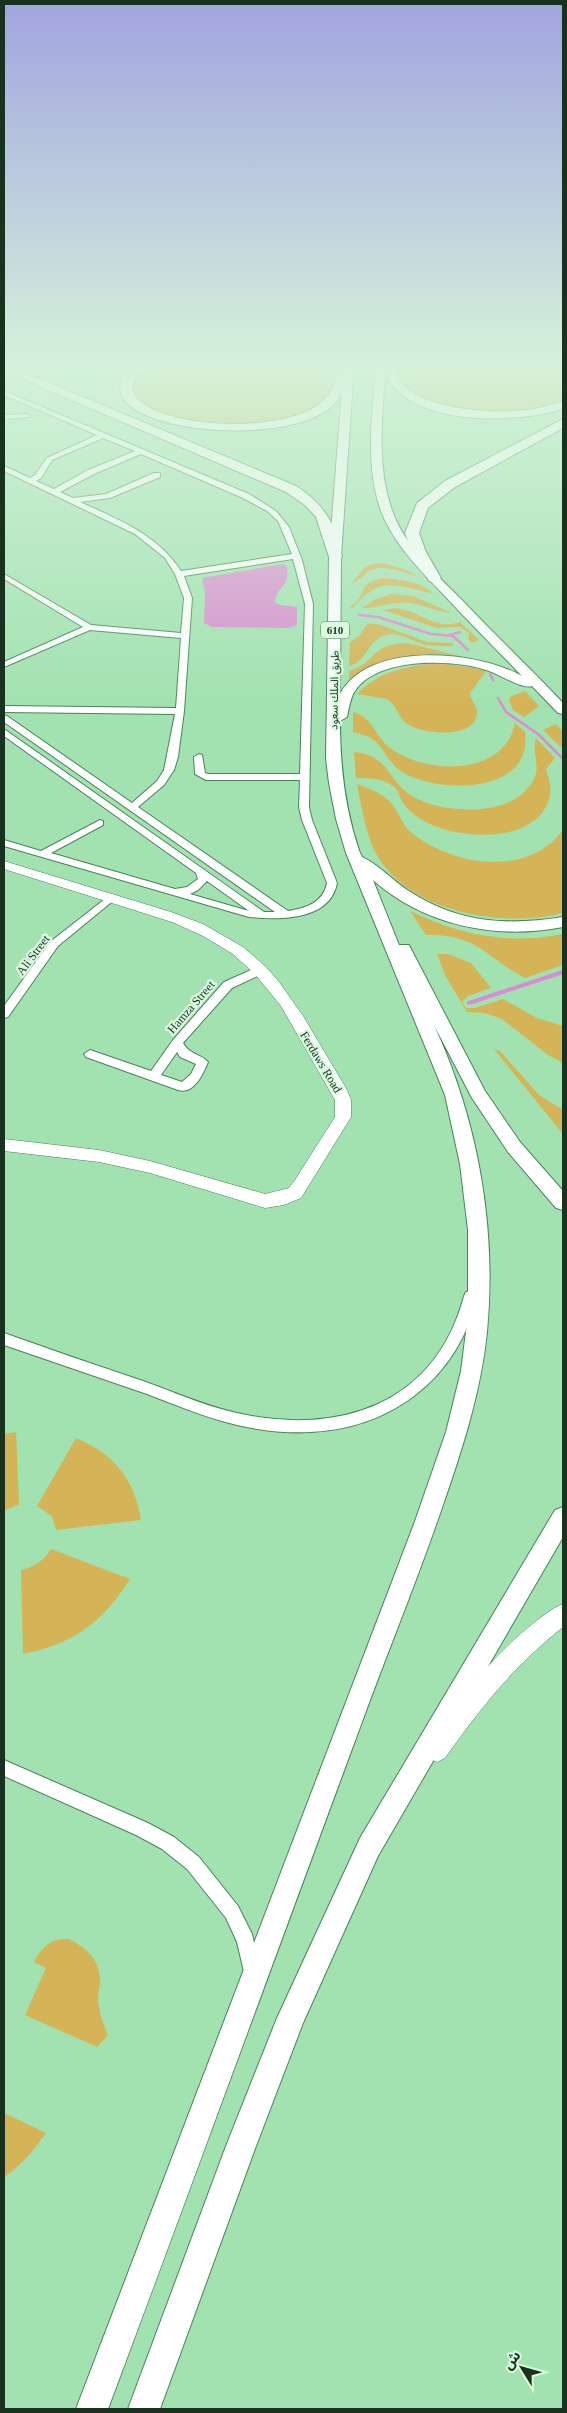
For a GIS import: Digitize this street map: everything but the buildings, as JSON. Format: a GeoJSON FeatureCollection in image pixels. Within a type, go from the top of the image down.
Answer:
{"type":"FeatureCollection","features":[{"type":"Feature","properties":{"kind":"highway"},"geometry":{"type":"LineString","coordinates":[[262,477],[291,489],[318,508],[332,537],[336,556]]}},
{"type":"Feature","properties":{"kind":"highway"},"geometry":{"type":"LineString","coordinates":[[434,578],[419,552],[412,533],[422,506],[450,484],[464,477]]}},
{"type":"Feature","properties":{"kind":"main road","name":"طريق الملك سعود"},"geometry":{"type":"LineString","coordinates":[[341,477],[336,556],[333,759],[336,787],[344,824],[354,854],[371,891]]}},
{"type":"Feature","properties":{"kind":"main road"},"geometry":{"type":"LineString","coordinates":[[378,477],[380,489],[392,522],[403,541],[434,578],[559,706]]}},
{"type":"Feature","properties":{"kind":"main road"},"geometry":{"type":"LineString","coordinates":[[334,735],[348,691],[356,683],[374,671],[414,659],[464,660],[496,667],[509,672],[559,706]]}},
{"type":"Feature","properties":{"kind":"main road"},"geometry":{"type":"LineString","coordinates":[[354,854],[378,878],[400,894],[453,918],[505,929],[532,928],[563,922]]}},
{"type":"Feature","properties":{"kind":"main road"},"geometry":{"type":"LineString","coordinates":[[371,891],[415,971],[478,1094],[514,1147],[563,1203]]}},
{"type":"Feature","properties":{"kind":"main road"},"geometry":{"type":"LineString","coordinates":[[92,2409],[422,1534],[453,1443],[468,1386],[477,1330],[478,1254],[471,1168],[450,1082],[430,1032],[404,979],[371,891]]}},
{"type":"Feature","properties":{"kind":"main road"},"geometry":{"type":"LineString","coordinates":[[144,2409],[241,2146],[291,2018],[369,1847],[563,1518]]}},
{"type":"Feature","properties":{"kind":"street"},"geometry":{"type":"LineString","coordinates":[[24,477],[138,532],[168,557],[178,574],[188,598],[180,711],[173,757],[169,770],[161,783],[131,808]]}},
{"type":"Feature","properties":{"kind":"street"},"geometry":{"type":"LineString","coordinates":[[32,480],[37,477]]}},
{"type":"Feature","properties":{"kind":"street"},"geometry":{"type":"LineString","coordinates":[[56,491],[83,477]]}},
{"type":"Feature","properties":{"kind":"street"},"geometry":{"type":"LineString","coordinates":[[75,500],[107,496],[151,477]]}},
{"type":"Feature","properties":{"kind":"street"},"geometry":{"type":"LineString","coordinates":[[4,843],[233,911],[264,916],[287,915],[315,907],[330,896],[332,883],[307,820],[304,807],[309,604],[306,588],[287,530],[281,521],[260,504],[198,477]]}},
{"type":"Feature","properties":{"kind":"street"},"geometry":{"type":"LineString","coordinates":[[178,574],[295,556]]}},
{"type":"Feature","properties":{"kind":"street"},"geometry":{"type":"LineString","coordinates":[[4,576],[89,627],[184,636]]}},
{"type":"Feature","properties":{"kind":"street"},"geometry":{"type":"LineString","coordinates":[[4,665],[89,627]]}},
{"type":"Feature","properties":{"kind":"street"},"geometry":{"type":"LineString","coordinates":[[4,709],[180,711]]}},
{"type":"Feature","properties":{"kind":"street"},"geometry":{"type":"LineString","coordinates":[[4,718],[287,915]]}},
{"type":"Feature","properties":{"kind":"street"},"geometry":{"type":"LineString","coordinates":[[4,732],[264,916]]}},
{"type":"Feature","properties":{"kind":"street"},"geometry":{"type":"LineString","coordinates":[[43,760],[55,755]]}},
{"type":"Feature","properties":{"kind":"street"},"geometry":{"type":"LineString","coordinates":[[200,757],[200,774],[206,776],[305,777]]}},
{"type":"Feature","properties":{"kind":"street"},"geometry":{"type":"LineString","coordinates":[[100,823],[109,814],[108,806]]}},
{"type":"Feature","properties":{"kind":"street"},"geometry":{"type":"LineString","coordinates":[[42,854],[100,823],[117,819],[132,823]]}},
{"type":"Feature","properties":{"kind":"street","name":"Ferdaws Road"},"geometry":{"type":"LineString","coordinates":[[4,865],[193,924],[236,949],[260,970],[277,989],[343,1100],[344,1109],[340,1124],[294,1193],[284,1198],[265,1201],[150,1167],[33,1147],[4,1145]]}},
{"type":"Feature","properties":{"kind":"street"},"geometry":{"type":"LineString","coordinates":[[171,892],[184,892],[195,888],[203,879],[200,871]]}},
{"type":"Feature","properties":{"kind":"street","name":"Ali Street"},"geometry":{"type":"LineString","coordinates":[[4,1014],[54,944],[110,898]]}},
{"type":"Feature","properties":{"kind":"street","name":"Hamza Street"},"geometry":{"type":"LineString","coordinates":[[153,1076],[174,1047],[228,985],[260,970]]}},
{"type":"Feature","properties":{"kind":"street"},"geometry":{"type":"LineString","coordinates":[[90,1054],[182,1087],[189,1085],[202,1062],[174,1047]]}},
{"type":"Feature","properties":{"kind":"street"},"geometry":{"type":"LineString","coordinates":[[4,1339],[235,1419],[271,1426],[328,1426],[376,1411],[404,1396],[433,1371],[460,1332],[470,1306],[478,1254]]}},
{"type":"Feature","properties":{"kind":"street"},"geometry":{"type":"LineString","coordinates":[[369,1847],[474,1698],[526,1643],[563,1614]]}},
{"type":"Feature","properties":{"kind":"street"},"geometry":{"type":"LineString","coordinates":[[4,1768],[142,1829],[168,1843],[193,1863],[232,1912],[246,1940],[252,1965],[249,1996]]}},
{"type":"Feature","properties":{"kind":"shaded area"},"geometry":{"type":"Polygon","coordinates":[[[376,563],[398,567],[417,576],[389,568],[377,568],[369,571],[352,583],[365,567],[376,563]]]}},
{"type":"Feature","properties":{"kind":"shaded area"},"geometry":{"type":"Polygon","coordinates":[[[283,564],[287,566],[287,579],[278,592],[275,602],[280,605],[297,607],[297,625],[289,628],[212,627],[204,623],[205,592],[202,578],[283,564]]]}},
{"type":"Feature","properties":{"kind":"shaded area"},"geometry":{"type":"Polygon","coordinates":[[[383,578],[403,580],[423,586],[433,593],[394,585],[379,587],[368,593],[350,609],[359,598],[365,586],[383,578]]]}},
{"type":"Feature","properties":{"kind":"shaded area"},"geometry":{"type":"Polygon","coordinates":[[[391,594],[413,596],[452,613],[403,603],[362,608],[374,600],[391,594]]]}},
{"type":"Feature","properties":{"kind":"shaded area"},"geometry":{"type":"Polygon","coordinates":[[[396,608],[443,624],[460,622],[479,640],[472,643],[468,639],[469,633],[460,627],[437,628],[383,610],[396,608]]]}},
{"type":"Feature","properties":{"kind":"shaded area"},"geometry":{"type":"Polygon","coordinates":[[[368,623],[381,625],[427,642],[452,643],[454,646],[426,645],[404,636],[387,635],[376,640],[359,661],[349,666],[350,642],[359,636],[368,623]]]}},
{"type":"Feature","properties":{"kind":"shaded area"},"geometry":{"type":"Polygon","coordinates":[[[407,643],[461,656],[446,654],[417,655],[389,661],[362,672],[349,680],[349,671],[358,668],[386,646],[407,643]]]}},
{"type":"Feature","properties":{"kind":"shaded area"},"geometry":{"type":"Polygon","coordinates":[[[430,664],[447,664],[487,670],[470,693],[477,711],[472,725],[454,732],[422,730],[406,723],[393,704],[387,699],[357,694],[373,681],[391,672],[430,664]]]}},
{"type":"Feature","properties":{"kind":"shaded area"},"geometry":{"type":"Polygon","coordinates":[[[525,691],[539,706],[524,717],[513,710],[509,699],[525,691]]]}},
{"type":"Feature","properties":{"kind":"shaded area"},"geometry":{"type":"Polygon","coordinates":[[[353,712],[366,719],[382,740],[393,750],[406,757],[437,766],[469,765],[484,760],[497,752],[508,741],[515,723],[525,732],[524,752],[516,766],[503,776],[486,783],[447,785],[428,782],[404,773],[397,768],[371,738],[353,732],[353,712]]]}},
{"type":"Feature","properties":{"kind":"shaded area"},"geometry":{"type":"Polygon","coordinates":[[[556,724],[563,732],[563,749],[543,730],[556,724]]]}},
{"type":"Feature","properties":{"kind":"shaded area"},"geometry":{"type":"Polygon","coordinates":[[[536,738],[555,758],[546,769],[550,785],[550,795],[543,811],[532,822],[516,830],[499,834],[461,833],[430,824],[409,810],[396,789],[389,783],[375,779],[356,778],[354,752],[375,758],[382,763],[404,790],[426,802],[442,807],[460,809],[495,807],[511,801],[525,792],[534,779],[537,769],[536,738]]]}},
{"type":"Feature","properties":{"kind":"shaded area"},"geometry":{"type":"Polygon","coordinates":[[[357,784],[373,790],[388,799],[412,833],[448,853],[469,859],[490,862],[511,861],[530,855],[548,845],[563,830],[563,913],[512,919],[485,916],[457,911],[431,901],[408,888],[389,871],[374,850],[366,825],[357,784]]]}},
{"type":"Feature","properties":{"kind":"shaded area"},"geometry":{"type":"Polygon","coordinates":[[[410,911],[447,926],[485,936],[523,938],[563,934],[563,965],[525,978],[469,942],[443,935],[426,935],[410,911]]]}},
{"type":"Feature","properties":{"kind":"shaded area"},"geometry":{"type":"Polygon","coordinates":[[[437,954],[448,954],[471,963],[491,988],[468,996],[462,1002],[466,1008],[475,1008],[503,999],[537,1018],[563,1026],[563,1063],[548,1055],[502,1019],[485,1013],[467,1012],[445,975],[437,954]]]}},
{"type":"Feature","properties":{"kind":"shaded area"},"geometry":{"type":"Polygon","coordinates":[[[494,1049],[500,1051],[539,1095],[563,1110],[563,1134],[494,1049]]]}},
{"type":"Feature","properties":{"kind":"shaded area"},"geometry":{"type":"Polygon","coordinates":[[[16,1432],[19,1504],[4,1511],[4,1434],[16,1432]]]}},
{"type":"Feature","properties":{"kind":"shaded area"},"geometry":{"type":"Polygon","coordinates":[[[76,1438],[102,1452],[112,1460],[128,1480],[138,1505],[141,1520],[56,1530],[52,1516],[37,1506],[76,1438]]]}},
{"type":"Feature","properties":{"kind":"shaded area"},"geometry":{"type":"Polygon","coordinates":[[[51,1549],[130,1579],[108,1608],[85,1629],[57,1644],[23,1654],[21,1570],[39,1562],[51,1549]]]}},
{"type":"Feature","properties":{"kind":"shaded area"},"geometry":{"type":"Polygon","coordinates":[[[69,1939],[87,1951],[98,1967],[100,1981],[98,1998],[108,2035],[97,2047],[25,2015],[46,1968],[34,1962],[37,1956],[48,1944],[57,1940],[69,1939]]]}},
{"type":"Feature","properties":{"kind":"shaded area"},"geometry":{"type":"Polygon","coordinates":[[[4,2113],[46,2133],[27,2157],[4,2177],[4,2113]]]}},
{"type":"Feature","properties":{"kind":"waterway"},"geometry":{"type":"LineString","coordinates":[[359,615],[378,617],[431,634],[453,636],[468,650]]}},
{"type":"Feature","properties":{"kind":"waterway"},"geometry":{"type":"LineString","coordinates":[[450,635],[460,632]]}},
{"type":"Feature","properties":{"kind":"waterway"},"geometry":{"type":"LineString","coordinates":[[490,674],[493,680]]}},
{"type":"Feature","properties":{"kind":"waterway"},"geometry":{"type":"LineString","coordinates":[[498,698],[506,712],[538,734],[563,759]]}},
{"type":"Feature","properties":{"kind":"waterway"},"geometry":{"type":"LineString","coordinates":[[469,1003],[563,972]]}}]}
